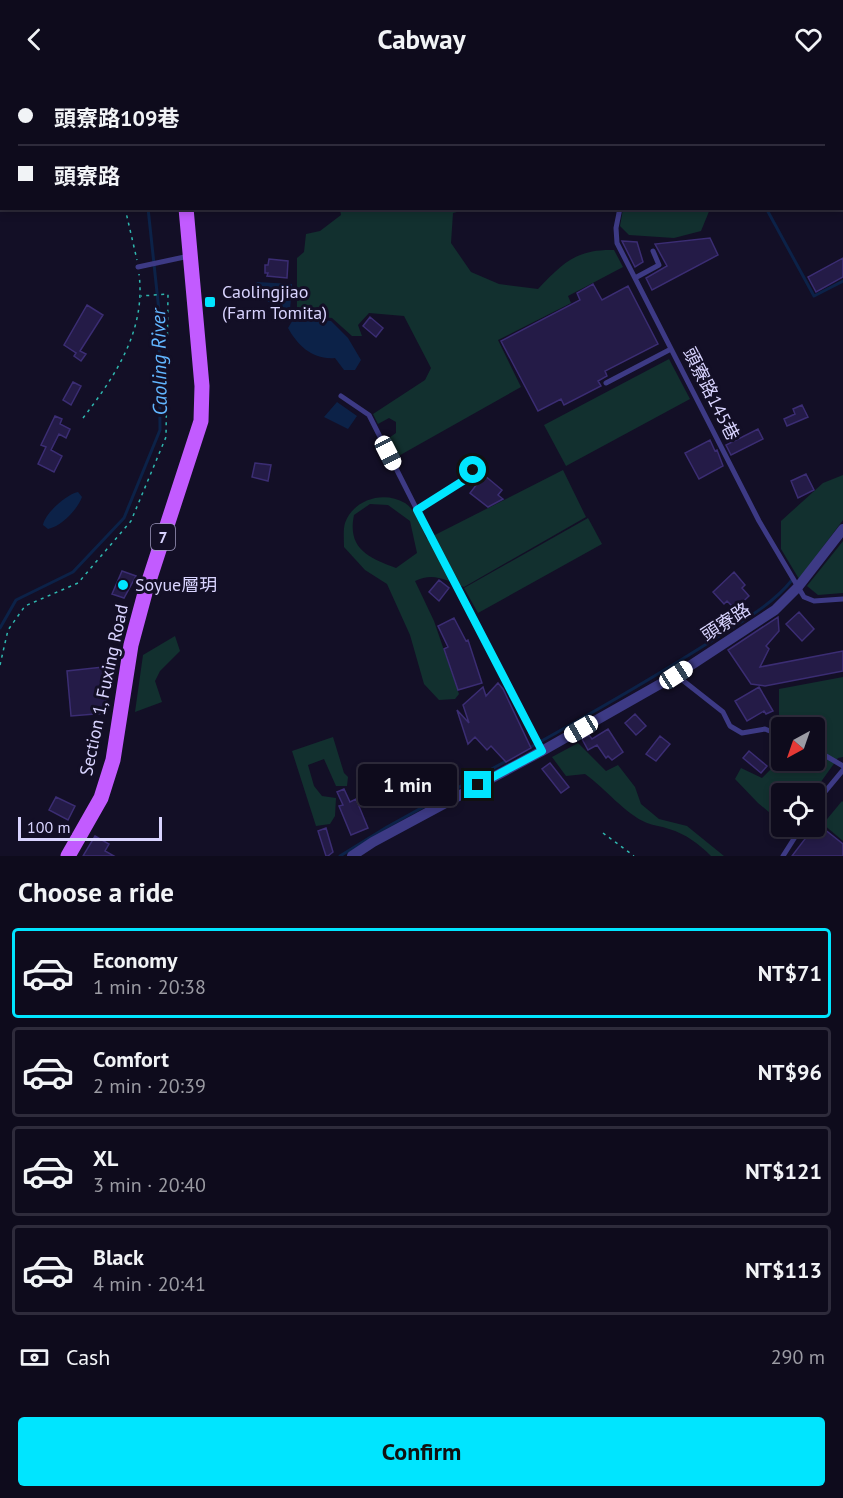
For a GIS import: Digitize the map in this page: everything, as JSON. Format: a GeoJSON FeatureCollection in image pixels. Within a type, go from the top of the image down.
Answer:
{"type":"FeatureCollection","features":[{"type":"Feature","properties":{"kind":"main road","name":"Section 1, Fuxing Road"},"geometry":{"type":"LineString","coordinates":[[68,856],[101,798],[113,760],[131,645],[145,593],[201,421],[202,386],[186,210]]}},
{"type":"Feature","properties":{"kind":"street","name":"頭寮路"},"geometry":{"type":"LineString","coordinates":[[352,856],[373,842],[542,751],[676,675],[775,610],[798,587],[843,529]]}},
{"type":"Feature","properties":{"kind":"lane","name":"頭寮路145巷"},"geometry":{"type":"LineString","coordinates":[[620,210],[616,228],[617,243],[759,521],[798,587]]}},
{"type":"Feature","properties":{"kind":"lane"},"geometry":{"type":"LineString","coordinates":[[635,278],[659,265],[653,251]]}},
{"type":"Feature","properties":{"kind":"lane"},"geometry":{"type":"LineString","coordinates":[[138,267],[191,256]]}},
{"type":"Feature","properties":{"kind":"lane"},"geometry":{"type":"LineString","coordinates":[[606,383],[671,349]]}},
{"type":"Feature","properties":{"kind":"lane"},"geometry":{"type":"LineString","coordinates":[[341,396],[369,415],[542,751]]}},
{"type":"Feature","properties":{"kind":"lane"},"geometry":{"type":"LineString","coordinates":[[417,510],[466,479],[473,470]]}},
{"type":"Feature","properties":{"kind":"lane"},"geometry":{"type":"LineString","coordinates":[[798,587],[804,597],[814,601],[843,599]]}},
{"type":"Feature","properties":{"kind":"lane"},"geometry":{"type":"LineString","coordinates":[[676,675],[723,712],[730,726],[742,733],[765,729],[771,731]]}},
{"type":"Feature","properties":{"kind":"lane"},"geometry":{"type":"LineString","coordinates":[[825,756],[843,768],[825,791]]}},
{"type":"Feature","properties":{"kind":"lane"},"geometry":{"type":"LineString","coordinates":[[783,856],[795,837]]}},
{"type":"Feature","properties":{"kind":"path"},"geometry":{"type":"LineString","coordinates":[[83,418],[103,392],[127,351],[138,322],[141,296],[138,267],[125,210]]}},
{"type":"Feature","properties":{"kind":"path"},"geometry":{"type":"LineString","coordinates":[[0,665],[8,630],[25,606],[78,582],[131,521],[166,437],[168,294],[141,296]]}},
{"type":"Feature","properties":{"kind":"path"},"geometry":{"type":"LineString","coordinates":[[603,832],[634,856]]}},
{"type":"Feature","properties":{"kind":"green space"},"geometry":{"type":"Polygon","coordinates":[[[340,210],[464,210],[453,213],[451,243],[471,272],[499,284],[538,289],[571,259],[601,250],[614,250],[623,267],[568,296],[571,303],[498,340],[521,387],[395,458],[386,440],[396,433],[396,422],[389,418],[378,424],[373,414],[425,380],[431,368],[404,316],[369,313],[358,325],[362,336],[352,336],[332,318],[310,316],[297,307],[297,258],[304,252],[306,234],[320,231],[341,215],[340,210]]]}},
{"type":"Feature","properties":{"kind":"green space"},"geometry":{"type":"Polygon","coordinates":[[[623,210],[710,210],[701,231],[674,238],[629,235],[620,226],[623,210]]]}},
{"type":"Feature","properties":{"kind":"green space"},"geometry":{"type":"Polygon","coordinates":[[[669,359],[690,399],[566,466],[544,425],[669,359]]]}},
{"type":"Feature","properties":{"kind":"green space"},"geometry":{"type":"Polygon","coordinates":[[[563,470],[586,517],[464,587],[434,577],[415,581],[434,621],[459,694],[455,699],[439,700],[424,684],[410,635],[387,584],[365,570],[344,547],[344,526],[349,515],[362,503],[387,497],[409,506],[427,539],[563,470]],[[370,504],[354,515],[354,536],[362,551],[396,568],[417,553],[410,521],[388,505],[370,504]]]}},
{"type":"Feature","properties":{"kind":"green space"},"geometry":{"type":"Polygon","coordinates":[[[843,475],[843,520],[799,579],[781,549],[781,521],[823,483],[843,475]]]}},
{"type":"Feature","properties":{"kind":"green space"},"geometry":{"type":"Polygon","coordinates":[[[588,518],[602,544],[478,613],[464,588],[588,518]]]}},
{"type":"Feature","properties":{"kind":"green space"},"geometry":{"type":"Polygon","coordinates":[[[843,541],[843,593],[818,595],[807,586],[843,541]]]}},
{"type":"Feature","properties":{"kind":"green space"},"geometry":{"type":"Polygon","coordinates":[[[175,636],[180,651],[160,671],[155,681],[162,702],[135,712],[143,655],[175,636]]]}},
{"type":"Feature","properties":{"kind":"green space"},"geometry":{"type":"Polygon","coordinates":[[[843,677],[843,757],[838,758],[820,783],[771,783],[771,814],[735,779],[741,768],[762,778],[771,769],[771,771],[825,771],[825,717],[779,717],[779,689],[843,677]]]}},
{"type":"Feature","properties":{"kind":"green space"},"geometry":{"type":"Polygon","coordinates":[[[333,737],[344,773],[348,777],[347,786],[336,786],[324,759],[308,765],[314,786],[322,796],[336,798],[335,816],[330,824],[316,826],[292,751],[333,737]]]}},
{"type":"Feature","properties":{"kind":"green space"},"geometry":{"type":"Polygon","coordinates":[[[578,743],[606,771],[618,765],[635,787],[641,804],[659,819],[687,826],[724,856],[711,856],[681,834],[639,819],[585,774],[566,776],[552,757],[578,743]]]}},
{"type":"Feature","properties":{"kind":"green space"},"geometry":{"type":"Polygon","coordinates":[[[842,801],[843,841],[825,826],[825,822],[842,801]]]}},
{"type":"Feature","properties":{"kind":"water"},"geometry":{"type":"Polygon","coordinates":[[[257,282],[292,284],[290,310],[283,312],[252,290],[257,282]]]}},
{"type":"Feature","properties":{"kind":"water"},"geometry":{"type":"Polygon","coordinates":[[[294,318],[331,321],[348,338],[361,360],[355,370],[344,370],[335,358],[320,357],[301,346],[288,328],[294,318]]]}},
{"type":"Feature","properties":{"kind":"water"},"geometry":{"type":"Polygon","coordinates":[[[337,402],[357,416],[348,429],[324,417],[337,402]]]}},
{"type":"Feature","properties":{"kind":"water"},"geometry":{"type":"Polygon","coordinates":[[[78,492],[82,497],[68,517],[59,525],[48,529],[43,525],[57,505],[68,496],[78,492]]]}},
{"type":"Feature","properties":{"kind":"building"},"geometry":{"type":"Polygon","coordinates":[[[710,238],[718,255],[652,290],[646,278],[667,266],[655,244],[710,238]]]}},
{"type":"Feature","properties":{"kind":"building"},"geometry":{"type":"Polygon","coordinates":[[[622,241],[637,242],[643,262],[635,267],[622,241]]]}},
{"type":"Feature","properties":{"kind":"building"},"geometry":{"type":"Polygon","coordinates":[[[843,258],[843,277],[816,292],[808,277],[843,258]]]}},
{"type":"Feature","properties":{"kind":"building"},"geometry":{"type":"Polygon","coordinates":[[[269,259],[288,261],[287,278],[267,276],[265,265],[268,265],[269,259]]]}},
{"type":"Feature","properties":{"kind":"building"},"geometry":{"type":"Polygon","coordinates":[[[593,284],[602,300],[628,286],[658,344],[605,371],[607,376],[598,381],[601,386],[564,405],[561,399],[538,411],[501,341],[580,300],[577,293],[593,284]]]}},
{"type":"Feature","properties":{"kind":"building"},"geometry":{"type":"Polygon","coordinates":[[[87,305],[103,315],[80,351],[86,354],[81,361],[74,356],[76,353],[64,345],[87,305]]]}},
{"type":"Feature","properties":{"kind":"building"},"geometry":{"type":"Polygon","coordinates":[[[370,317],[383,328],[376,337],[363,326],[370,317]]]}},
{"type":"Feature","properties":{"kind":"building"},"geometry":{"type":"Polygon","coordinates":[[[73,382],[81,386],[71,405],[63,400],[73,382]]]}},
{"type":"Feature","properties":{"kind":"building"},"geometry":{"type":"Polygon","coordinates":[[[802,405],[808,417],[787,426],[784,419],[795,414],[793,409],[802,405]]]}},
{"type":"Feature","properties":{"kind":"building"},"geometry":{"type":"Polygon","coordinates":[[[55,416],[62,419],[60,424],[70,429],[66,438],[59,434],[51,450],[62,456],[54,472],[38,464],[46,447],[41,445],[55,416]]]}},
{"type":"Feature","properties":{"kind":"building"},"geometry":{"type":"Polygon","coordinates":[[[758,429],[763,439],[731,455],[726,445],[758,429]]]}},
{"type":"Feature","properties":{"kind":"building"},"geometry":{"type":"Polygon","coordinates":[[[710,440],[723,466],[699,479],[685,453],[710,440]]]}},
{"type":"Feature","properties":{"kind":"building"},"geometry":{"type":"Polygon","coordinates":[[[255,463],[271,465],[268,481],[252,477],[255,463]]]}},
{"type":"Feature","properties":{"kind":"building"},"geometry":{"type":"Polygon","coordinates":[[[806,474],[814,490],[798,498],[791,481],[806,474]]]}},
{"type":"Feature","properties":{"kind":"building"},"geometry":{"type":"Polygon","coordinates":[[[484,475],[502,490],[498,495],[503,499],[488,507],[470,493],[484,475]]]}},
{"type":"Feature","properties":{"kind":"building","name":"Soyue層玥"},"geometry":{"type":"Polygon","coordinates":[[[122,571],[136,576],[124,598],[112,594],[122,571]]]}},
{"type":"Feature","properties":{"kind":"building"},"geometry":{"type":"Polygon","coordinates":[[[734,572],[745,585],[742,588],[749,596],[735,609],[727,601],[724,604],[713,592],[734,572]]]}},
{"type":"Feature","properties":{"kind":"building"},"geometry":{"type":"Polygon","coordinates":[[[439,580],[449,588],[439,601],[429,592],[439,580]]]}},
{"type":"Feature","properties":{"kind":"building"},"geometry":{"type":"Polygon","coordinates":[[[799,612],[814,629],[802,641],[786,624],[799,612]]]}},
{"type":"Feature","properties":{"kind":"building"},"geometry":{"type":"Polygon","coordinates":[[[778,617],[779,631],[766,646],[769,649],[760,667],[843,651],[843,671],[765,686],[751,684],[728,650],[778,617]]]}},
{"type":"Feature","properties":{"kind":"building"},"geometry":{"type":"Polygon","coordinates":[[[454,618],[466,641],[468,640],[482,683],[458,690],[444,649],[448,647],[438,626],[454,618]]]}},
{"type":"Feature","properties":{"kind":"building"},"geometry":{"type":"Polygon","coordinates":[[[103,667],[107,713],[71,716],[67,671],[103,667]]]}},
{"type":"Feature","properties":{"kind":"building"},"geometry":{"type":"Polygon","coordinates":[[[498,683],[531,748],[506,762],[491,746],[487,750],[475,737],[468,744],[457,710],[469,723],[463,705],[483,687],[486,696],[498,683]]]}},
{"type":"Feature","properties":{"kind":"building"},"geometry":{"type":"Polygon","coordinates":[[[759,687],[773,711],[766,714],[764,711],[747,721],[735,701],[759,687]]]}},
{"type":"Feature","properties":{"kind":"building"},"geometry":{"type":"Polygon","coordinates":[[[635,714],[646,726],[636,735],[625,723],[635,714]]]}},
{"type":"Feature","properties":{"kind":"building"},"geometry":{"type":"Polygon","coordinates":[[[608,729],[623,752],[612,760],[608,756],[606,758],[597,745],[588,750],[582,739],[589,735],[592,739],[608,729]]]}},
{"type":"Feature","properties":{"kind":"building"},"geometry":{"type":"Polygon","coordinates":[[[660,736],[670,744],[656,761],[646,754],[660,736]]]}},
{"type":"Feature","properties":{"kind":"building"},"geometry":{"type":"Polygon","coordinates":[[[749,751],[767,766],[761,773],[743,758],[749,751]]]}},
{"type":"Feature","properties":{"kind":"building"},"geometry":{"type":"Polygon","coordinates":[[[550,763],[569,787],[561,793],[542,769],[550,763]]]}},
{"type":"Feature","properties":{"kind":"building"},"geometry":{"type":"Polygon","coordinates":[[[344,789],[350,802],[356,799],[368,828],[351,835],[339,806],[343,805],[337,792],[344,789]]]}},
{"type":"Feature","properties":{"kind":"building"},"geometry":{"type":"Polygon","coordinates":[[[56,797],[75,806],[68,820],[49,810],[56,797]]]}},
{"type":"Feature","properties":{"kind":"building"},"geometry":{"type":"Polygon","coordinates":[[[326,828],[333,852],[328,856],[326,856],[318,831],[326,828]]]}},
{"type":"Feature","properties":{"kind":"building"},"geometry":{"type":"Polygon","coordinates":[[[825,830],[843,844],[843,856],[792,856],[805,839],[802,837],[825,837],[825,830]]]}},
{"type":"Feature","properties":{"kind":"building"},"geometry":{"type":"Polygon","coordinates":[[[95,836],[109,844],[105,851],[114,856],[83,856],[95,836]]]}},
{"type":"Feature","properties":{"kind":"waterway","name":"Caoling River"},"geometry":{"type":"LineString","coordinates":[[0,628],[16,600],[73,572],[124,518],[160,430],[159,311],[148,210]]}},
{"type":"Feature","properties":{"kind":"waterway"},"geometry":{"type":"LineString","coordinates":[[767,210],[814,296],[843,281]]}},
{"type":"Feature","properties":{"kind":"waterway"},"geometry":{"type":"LineString","coordinates":[[529,748],[649,680],[738,624],[767,604],[792,580]]}},
{"type":"Feature","properties":{"kind":"waterway"},"geometry":{"type":"LineString","coordinates":[[340,856],[387,827],[508,760]]}},
{"type":"Feature","properties":{"kind":"place","name":"Caolingjiao (Farm Tomita)"},"geometry":{"type":"Point","coordinates":[210,302]}},
{"type":"Feature","properties":{"kind":"place","name":"Soyue層玥"},"geometry":{"type":"Point","coordinates":[123,585]}},
{"type":"Feature","properties":{"kind":"route"},"geometry":{"type":"LineString","coordinates":[[473,470],[466,479],[417,510],[542,751],[478,785]]}}]}
